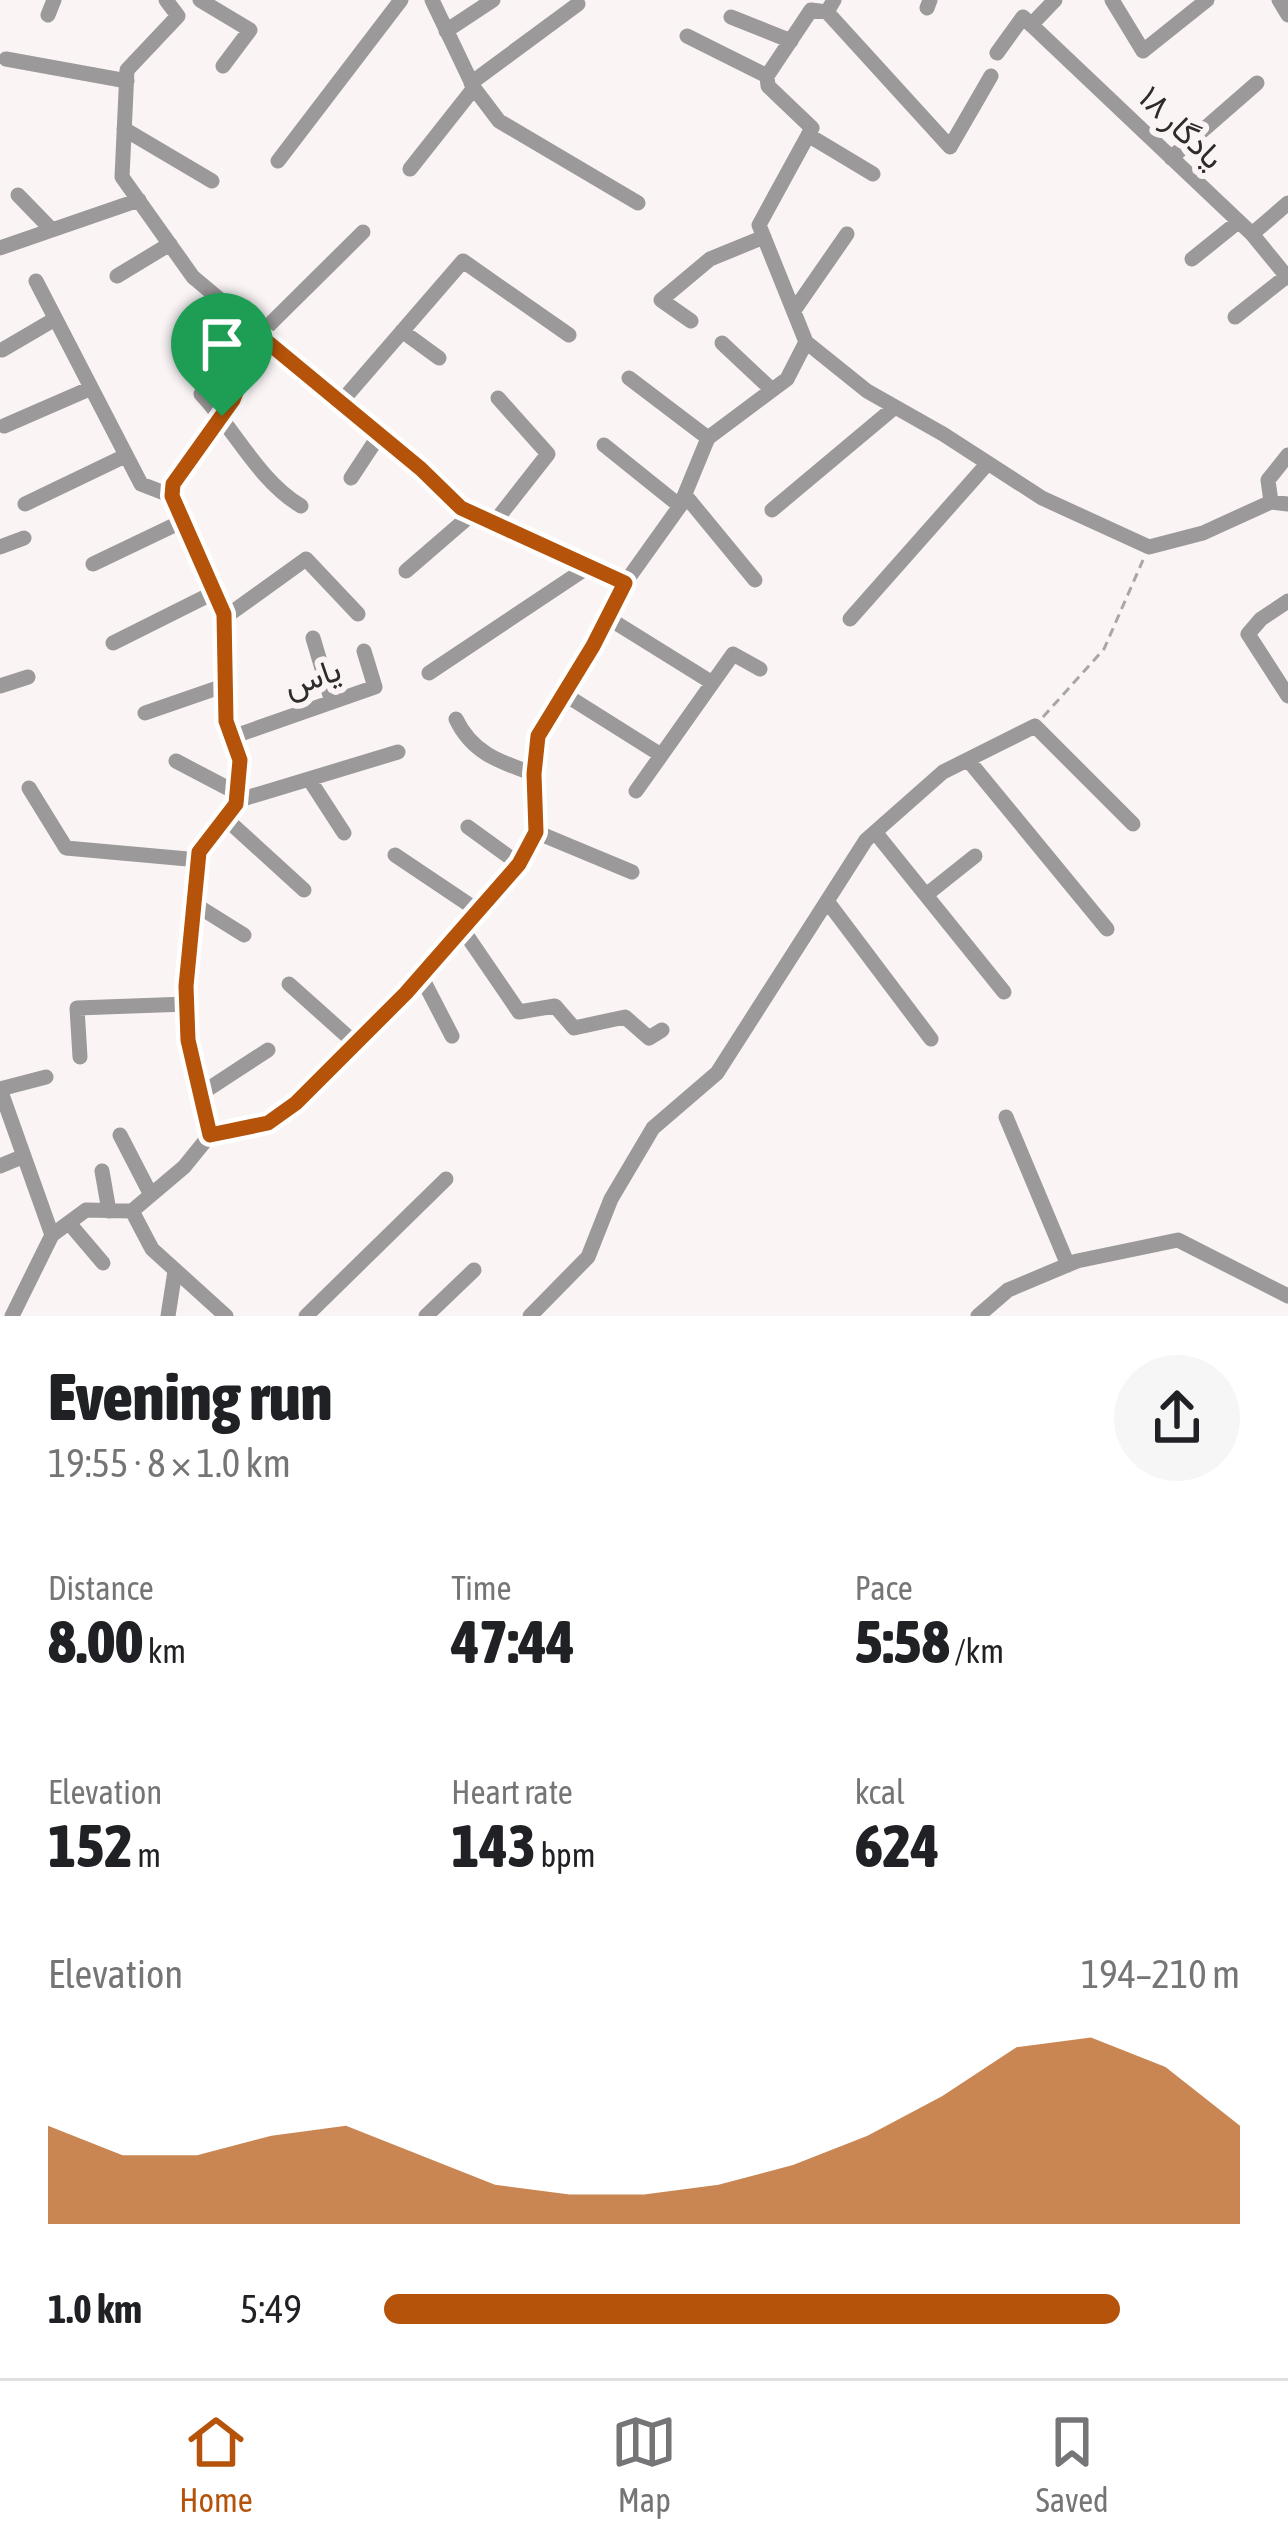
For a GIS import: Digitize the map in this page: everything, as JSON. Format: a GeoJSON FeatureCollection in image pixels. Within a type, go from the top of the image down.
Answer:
{"type":"FeatureCollection","features":[{"type":"Feature","properties":{"kind":"street"},"geometry":{"type":"LineString","coordinates":[[166,0],[178,16]]}},
{"type":"Feature","properties":{"kind":"street"},"geometry":{"type":"LineString","coordinates":[[223,67],[250,31],[196,0],[127,70],[122,177],[194,277],[461,508],[625,583]]}},
{"type":"Feature","properties":{"kind":"street"},"geometry":{"type":"LineString","coordinates":[[278,161],[401,0]]}},
{"type":"Feature","properties":{"kind":"street"},"geometry":{"type":"LineString","coordinates":[[432,0],[472,85],[499,121],[638,203]]}},
{"type":"Feature","properties":{"kind":"street"},"geometry":{"type":"LineString","coordinates":[[446,31],[494,0]]}},
{"type":"Feature","properties":{"kind":"street"},"geometry":{"type":"LineString","coordinates":[[997,53],[1023,17],[1031,25],[1055,0]]}},
{"type":"Feature","properties":{"kind":"street"},"geometry":{"type":"LineString","coordinates":[[1112,0],[1143,51],[1207,0]]}},
{"type":"Feature","properties":{"kind":"street"},"geometry":{"type":"LineString","coordinates":[[1279,0],[1288,15]]}},
{"type":"Feature","properties":{"kind":"street"},"geometry":{"type":"LineString","coordinates":[[410,169],[472,85],[578,4]]}},
{"type":"Feature","properties":{"kind":"street"},"geometry":{"type":"LineString","coordinates":[[991,76],[950,147],[831,6],[812,10],[790,41],[767,76],[768,86],[812,128],[759,225],[806,342],[866,391],[1042,498],[1149,547],[1203,533],[1279,503],[1268,480],[1288,455]]}},
{"type":"Feature","properties":{"kind":"street"},"geometry":{"type":"LineString","coordinates":[[731,17],[790,41]]}},
{"type":"Feature","properties":{"kind":"street","name":"یادگار ۱۸"},"geometry":{"type":"LineString","coordinates":[[1031,25],[1252,234],[1287,277]]}},
{"type":"Feature","properties":{"kind":"street"},"geometry":{"type":"LineString","coordinates":[[687,36],[767,76]]}},
{"type":"Feature","properties":{"kind":"street"},"geometry":{"type":"LineString","coordinates":[[6,59],[127,81]]}},
{"type":"Feature","properties":{"kind":"street"},"geometry":{"type":"LineString","coordinates":[[1172,158],[1257,83]]}},
{"type":"Feature","properties":{"kind":"street"},"geometry":{"type":"LineString","coordinates":[[124,129],[212,181]]}},
{"type":"Feature","properties":{"kind":"street"},"geometry":{"type":"LineString","coordinates":[[808,135],[873,174]]}},
{"type":"Feature","properties":{"kind":"street"},"geometry":{"type":"LineString","coordinates":[[18,194],[52,230]]}},
{"type":"Feature","properties":{"kind":"street"},"geometry":{"type":"LineString","coordinates":[[0,248],[139,200]]}},
{"type":"Feature","properties":{"kind":"street"},"geometry":{"type":"LineString","coordinates":[[1252,234],[1288,202]]}},
{"type":"Feature","properties":{"kind":"street"},"geometry":{"type":"LineString","coordinates":[[1192,259],[1238,222]]}},
{"type":"Feature","properties":{"kind":"street"},"geometry":{"type":"LineString","coordinates":[[210,1135],[188,1040],[199,852],[236,797],[240,760],[226,721],[224,618],[172,496],[173,484],[233,400],[259,335],[363,232]]}},
{"type":"Feature","properties":{"kind":"street"},"geometry":{"type":"LineString","coordinates":[[794,309],[847,234]]}},
{"type":"Feature","properties":{"kind":"street"},"geometry":{"type":"LineString","coordinates":[[691,321],[662,300],[710,259],[764,237]]}},
{"type":"Feature","properties":{"kind":"street"},"geometry":{"type":"LineString","coordinates":[[117,277],[170,244]]}},
{"type":"Feature","properties":{"kind":"street"},"geometry":{"type":"LineString","coordinates":[[341,402],[463,261],[569,335]]}},
{"type":"Feature","properties":{"kind":"street"},"geometry":{"type":"LineString","coordinates":[[1235,317],[1287,277]]}},
{"type":"Feature","properties":{"kind":"street"},"geometry":{"type":"LineString","coordinates":[[36,281],[141,484],[172,496]]}},
{"type":"Feature","properties":{"kind":"street"},"geometry":{"type":"LineString","coordinates":[[2,350],[55,319]]}},
{"type":"Feature","properties":{"kind":"street"},"geometry":{"type":"LineString","coordinates":[[402,332],[439,358]]}},
{"type":"Feature","properties":{"kind":"street"},"geometry":{"type":"LineString","coordinates":[[12,1316],[52,1235],[86,1210],[132,1211],[184,1166],[210,1135],[268,1123],[296,1103],[422,976],[519,864],[536,832],[538,736],[625,583],[682,501],[708,438],[787,379],[806,342]]}},
{"type":"Feature","properties":{"kind":"street"},"geometry":{"type":"LineString","coordinates":[[722,343],[772,390]]}},
{"type":"Feature","properties":{"kind":"street"},"geometry":{"type":"LineString","coordinates":[[629,378],[708,438]]}},
{"type":"Feature","properties":{"kind":"street"},"geometry":{"type":"LineString","coordinates":[[4,426],[89,389]]}},
{"type":"Feature","properties":{"kind":"street"},"geometry":{"type":"LineString","coordinates":[[201,394],[280,494],[301,506]]}},
{"type":"Feature","properties":{"kind":"street"},"geometry":{"type":"LineString","coordinates":[[493,524],[548,454],[498,398]]}},
{"type":"Feature","properties":{"kind":"street"},"geometry":{"type":"LineString","coordinates":[[772,510],[895,407]]}},
{"type":"Feature","properties":{"kind":"street"},"geometry":{"type":"LineString","coordinates":[[351,478],[380,434]]}},
{"type":"Feature","properties":{"kind":"street"},"geometry":{"type":"LineString","coordinates":[[604,445],[682,501],[755,580]]}},
{"type":"Feature","properties":{"kind":"street"},"geometry":{"type":"LineString","coordinates":[[25,504],[125,456]]}},
{"type":"Feature","properties":{"kind":"street"},"geometry":{"type":"LineString","coordinates":[[850,619],[988,463]]}},
{"type":"Feature","properties":{"kind":"street"},"geometry":{"type":"LineString","coordinates":[[406,571],[472,514]]}},
{"type":"Feature","properties":{"kind":"street"},"geometry":{"type":"LineString","coordinates":[[93,564],[182,520]]}},
{"type":"Feature","properties":{"kind":"street"},"geometry":{"type":"LineString","coordinates":[[0,547],[24,538]]}},
{"type":"Feature","properties":{"kind":"street"},"geometry":{"type":"LineString","coordinates":[[224,618],[306,559],[358,614]]}},
{"type":"Feature","properties":{"kind":"street"},"geometry":{"type":"LineString","coordinates":[[429,673],[588,567]]}},
{"type":"Feature","properties":{"kind":"street"},"geometry":{"type":"LineString","coordinates":[[112,643],[213,593]]}},
{"type":"Feature","properties":{"kind":"street"},"geometry":{"type":"LineString","coordinates":[[1288,601],[1248,634],[1288,696]]}},
{"type":"Feature","properties":{"kind":"street"},"geometry":{"type":"LineString","coordinates":[[608,618],[711,682]]}},
{"type":"Feature","properties":{"kind":"street"},"geometry":{"type":"LineString","coordinates":[[313,638],[332,702]]}},
{"type":"Feature","properties":{"kind":"street","name":"یاس"},"geometry":{"type":"LineString","coordinates":[[232,737],[375,687],[364,651]]}},
{"type":"Feature","properties":{"kind":"street"},"geometry":{"type":"LineString","coordinates":[[636,791],[733,654],[760,668]]}},
{"type":"Feature","properties":{"kind":"street"},"geometry":{"type":"LineString","coordinates":[[0,686],[28,677]]}},
{"type":"Feature","properties":{"kind":"street"},"geometry":{"type":"LineString","coordinates":[[145,712],[226,685]]}},
{"type":"Feature","properties":{"kind":"street"},"geometry":{"type":"LineString","coordinates":[[564,694],[661,755]]}},
{"type":"Feature","properties":{"kind":"street"},"geometry":{"type":"LineString","coordinates":[[456,719],[466,740],[495,761],[534,774]]}},
{"type":"Feature","properties":{"kind":"street"},"geometry":{"type":"LineString","coordinates":[[530,1316],[588,1257],[611,1198],[653,1128],[717,1073],[875,832],[943,772],[1036,726],[1131,821]]}},
{"type":"Feature","properties":{"kind":"street"},"geometry":{"type":"LineString","coordinates":[[176,761],[236,797],[398,752]]}},
{"type":"Feature","properties":{"kind":"street"},"geometry":{"type":"LineString","coordinates":[[968,760],[1107,929]]}},
{"type":"Feature","properties":{"kind":"street"},"geometry":{"type":"LineString","coordinates":[[309,778],[344,833]]}},
{"type":"Feature","properties":{"kind":"street"},"geometry":{"type":"LineString","coordinates":[[29,788],[66,848],[199,860]]}},
{"type":"Feature","properties":{"kind":"street"},"geometry":{"type":"LineString","coordinates":[[225,818],[304,890]]}},
{"type":"Feature","properties":{"kind":"street"},"geometry":{"type":"LineString","coordinates":[[467,827],[519,864]]}},
{"type":"Feature","properties":{"kind":"street"},"geometry":{"type":"LineString","coordinates":[[536,832],[632,872]]}},
{"type":"Feature","properties":{"kind":"street"},"geometry":{"type":"LineString","coordinates":[[875,832],[1004,992]]}},
{"type":"Feature","properties":{"kind":"street"},"geometry":{"type":"LineString","coordinates":[[394,855],[477,910]]}},
{"type":"Feature","properties":{"kind":"street"},"geometry":{"type":"LineString","coordinates":[[926,895],[975,856]]}},
{"type":"Feature","properties":{"kind":"street"},"geometry":{"type":"LineString","coordinates":[[827,901],[931,1039]]}},
{"type":"Feature","properties":{"kind":"street"},"geometry":{"type":"LineString","coordinates":[[196,904],[244,935]]}},
{"type":"Feature","properties":{"kind":"street"},"geometry":{"type":"LineString","coordinates":[[463,930],[520,1012],[555,1006],[574,1028],[625,1017],[649,1038],[662,1030]]}},
{"type":"Feature","properties":{"kind":"street"},"geometry":{"type":"LineString","coordinates":[[422,976],[452,1036]]}},
{"type":"Feature","properties":{"kind":"street"},"geometry":{"type":"LineString","coordinates":[[289,984],[356,1044]]}},
{"type":"Feature","properties":{"kind":"street"},"geometry":{"type":"LineString","coordinates":[[80,1057],[77,1008],[187,1004]]}},
{"type":"Feature","properties":{"kind":"street"},"geometry":{"type":"LineString","coordinates":[[200,1095],[268,1050]]}},
{"type":"Feature","properties":{"kind":"street"},"geometry":{"type":"LineString","coordinates":[[46,1077],[0,1089],[52,1235]]}},
{"type":"Feature","properties":{"kind":"street"},"geometry":{"type":"LineString","coordinates":[[1006,1118],[1068,1265]]}},
{"type":"Feature","properties":{"kind":"street"},"geometry":{"type":"LineString","coordinates":[[120,1135],[151,1195]]}},
{"type":"Feature","properties":{"kind":"street"},"geometry":{"type":"LineString","coordinates":[[0,1166],[24,1156]]}},
{"type":"Feature","properties":{"kind":"street"},"geometry":{"type":"LineString","coordinates":[[101,1171],[109,1211]]}},
{"type":"Feature","properties":{"kind":"street"},"geometry":{"type":"LineString","coordinates":[[306,1316],[446,1179]]}},
{"type":"Feature","properties":{"kind":"street"},"geometry":{"type":"LineString","coordinates":[[132,1211],[152,1249],[226,1316]]}},
{"type":"Feature","properties":{"kind":"street"},"geometry":{"type":"LineString","coordinates":[[69,1223],[103,1263]]}},
{"type":"Feature","properties":{"kind":"street"},"geometry":{"type":"LineString","coordinates":[[978,1316],[1008,1290],[1068,1265],[1178,1240],[1288,1296]]}},
{"type":"Feature","properties":{"kind":"street"},"geometry":{"type":"LineString","coordinates":[[437,1313],[474,1270]]}},
{"type":"Feature","properties":{"kind":"street"},"geometry":{"type":"LineString","coordinates":[[168,1316],[176,1271]]}},
{"type":"Feature","properties":{"kind":"path"},"geometry":{"type":"LineString","coordinates":[[1036,726],[1104,649],[1149,547]]}},
{"type":"Feature","properties":{"kind":"route"},"geometry":{"type":"LineString","coordinates":[[259,335],[370,425],[461,508],[625,583],[538,736],[536,832],[519,864],[406,993],[296,1103],[268,1123],[210,1135],[188,1040],[186,986],[199,852],[236,804],[240,760],[226,721],[224,614],[172,496],[173,484],[222,416],[259,335]]}}]}
